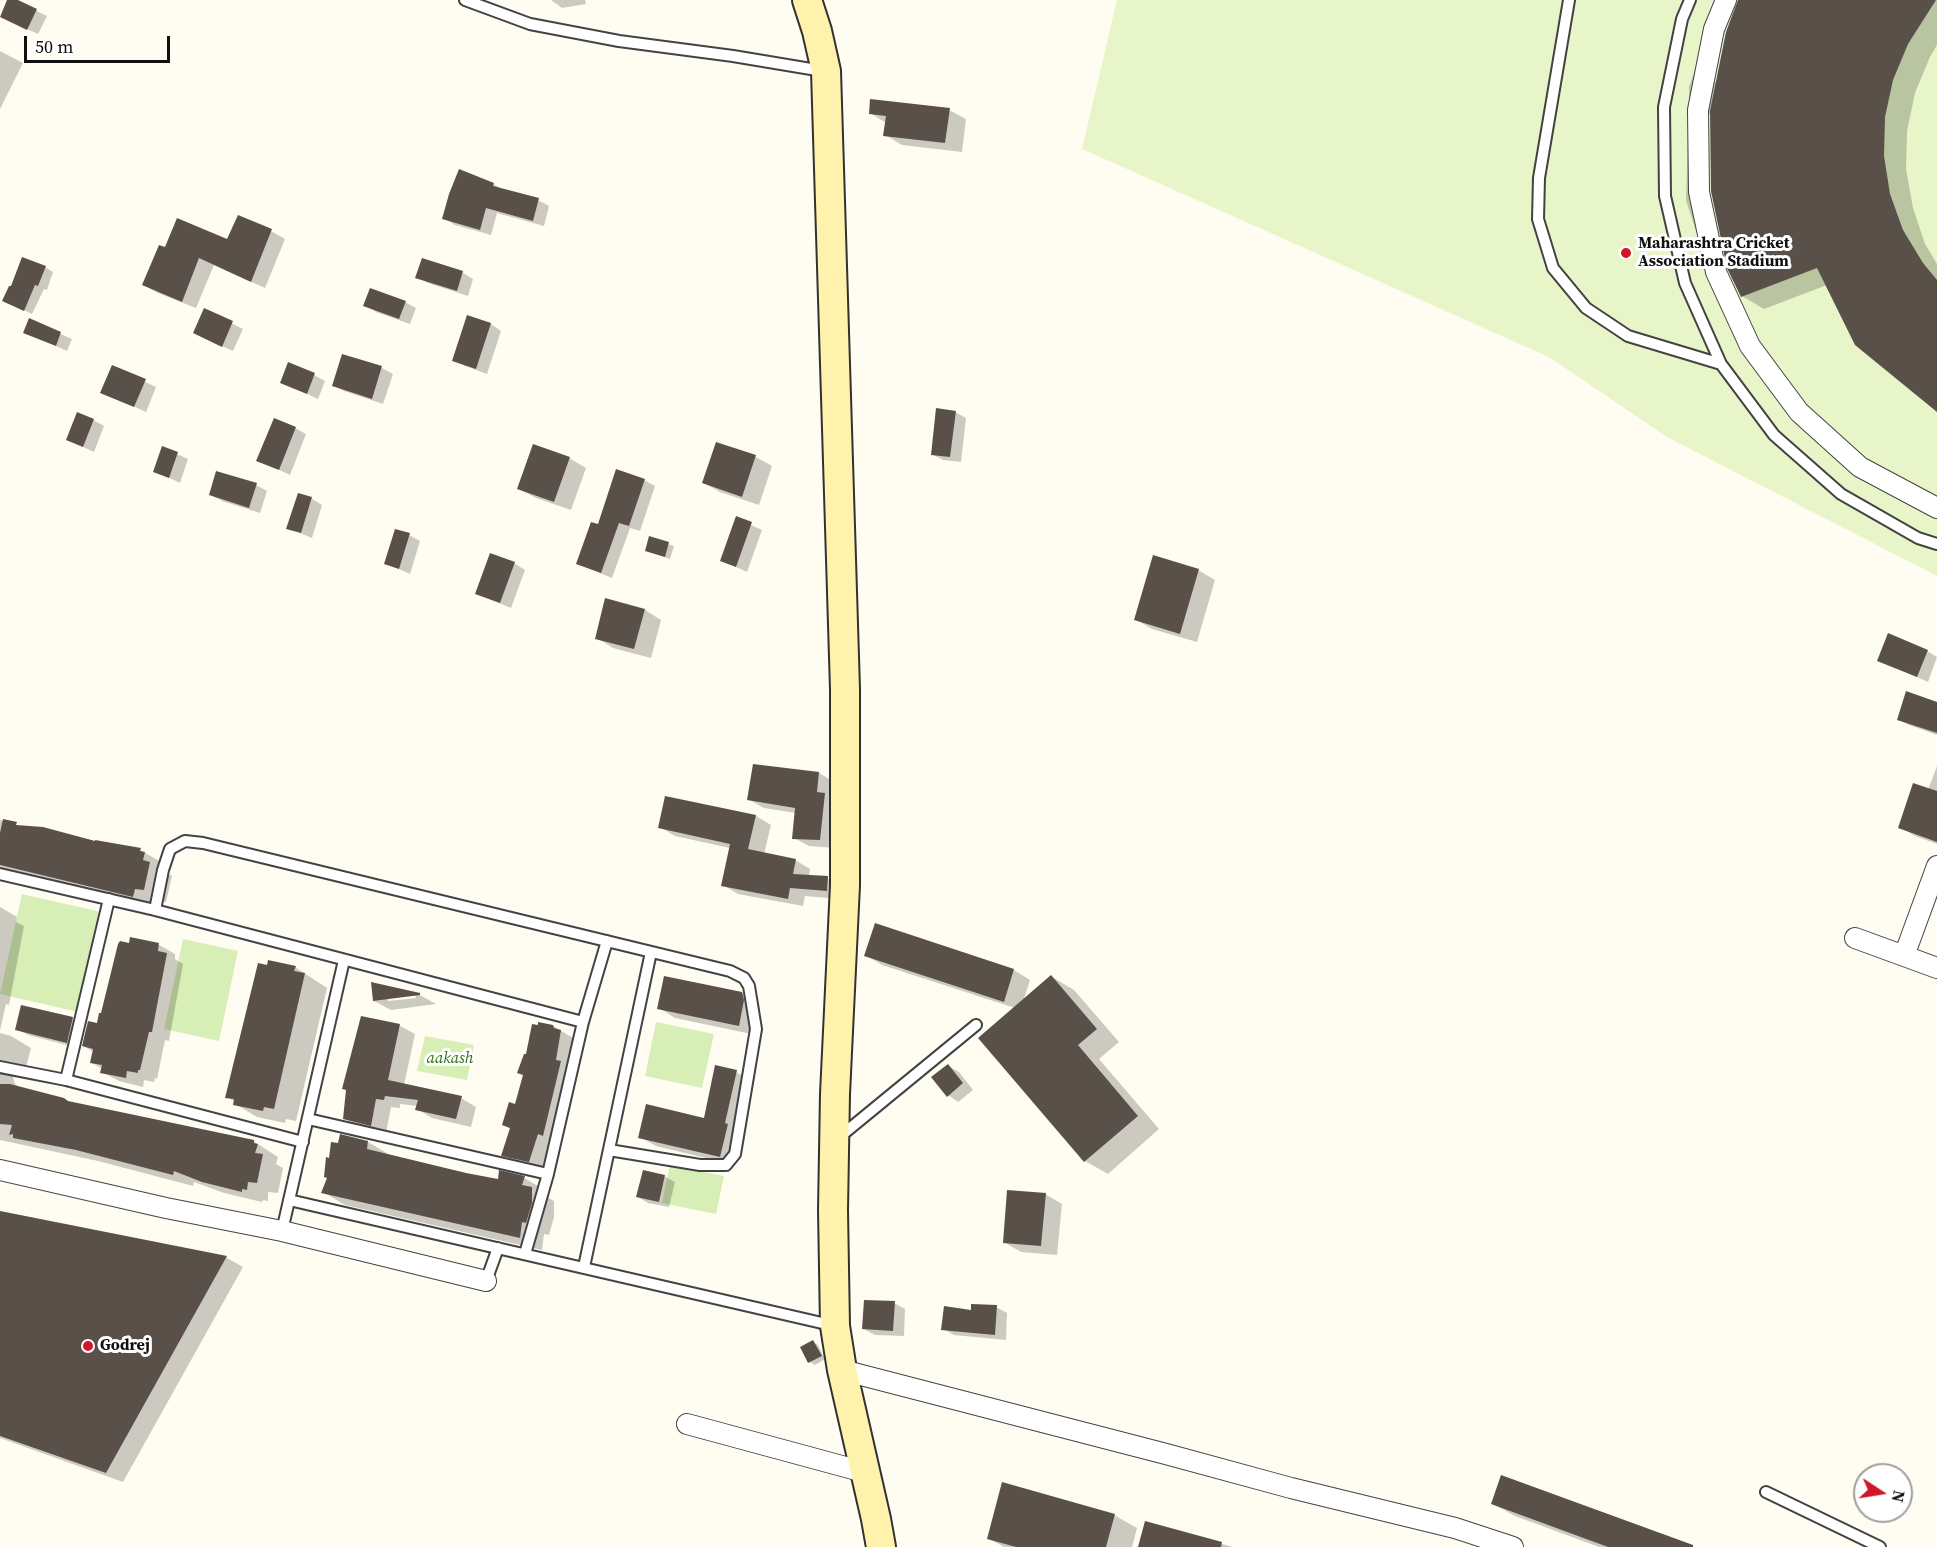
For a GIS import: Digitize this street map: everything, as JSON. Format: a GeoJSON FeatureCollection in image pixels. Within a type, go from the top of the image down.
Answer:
{"type":"FeatureCollection","features":[{"type":"Feature","properties":{"kind":"street"},"geometry":{"type":"LineString","coordinates":[[807,0],[826,72],[845,688],[845,885],[832,1210],[835,1326],[864,1472],[882,1534]]}},
{"type":"Feature","properties":{"kind":"street"},"geometry":{"type":"LineString","coordinates":[[1726,0],[1714,30],[1698,110],[1699,192],[1716,272],[1750,346],[1799,412],[1860,466],[1937,508]]}},
{"type":"Feature","properties":{"kind":"street"},"geometry":{"type":"LineString","coordinates":[[1904,956],[1937,866]]}},
{"type":"Feature","properties":{"kind":"street"},"geometry":{"type":"LineString","coordinates":[[1855,938],[1937,969]]}},
{"type":"Feature","properties":{"kind":"street"},"geometry":{"type":"LineString","coordinates":[[0,1170],[166,1208],[282,1231],[486,1281]]}},
{"type":"Feature","properties":{"kind":"street"},"geometry":{"type":"LineString","coordinates":[[842,1370],[1291,1488],[1455,1528],[1513,1547]]}},
{"type":"Feature","properties":{"kind":"street"},"geometry":{"type":"LineString","coordinates":[[687,1424],[864,1472]]}},
{"type":"Feature","properties":{"kind":"lane"},"geometry":{"type":"LineString","coordinates":[[465,0],[530,24],[619,41],[734,56],[826,72]]}},
{"type":"Feature","properties":{"kind":"lane"},"geometry":{"type":"LineString","coordinates":[[1569,0],[1539,178],[1538,219],[1553,268],[1586,308],[1628,336],[1721,364]]}},
{"type":"Feature","properties":{"kind":"lane"},"geometry":{"type":"LineString","coordinates":[[1690,0],[1682,19],[1664,107],[1665,196],[1685,283],[1721,364],[1774,435],[1840,494],[1918,538],[1937,544]]}},
{"type":"Feature","properties":{"kind":"lane"},"geometry":{"type":"LineString","coordinates":[[155,910],[170,849],[185,842],[203,843],[730,971],[744,978],[749,986],[756,1029],[735,1154],[726,1164],[700,1165],[609,1150]]}},
{"type":"Feature","properties":{"kind":"lane"},"geometry":{"type":"LineString","coordinates":[[0,874],[155,910],[583,1022]]}},
{"type":"Feature","properties":{"kind":"lane"},"geometry":{"type":"LineString","coordinates":[[66,1080],[109,899]]}},
{"type":"Feature","properties":{"kind":"lane"},"geometry":{"type":"LineString","coordinates":[[525,1254],[548,1174],[583,1022],[607,941]]}},
{"type":"Feature","properties":{"kind":"lane"},"geometry":{"type":"LineString","coordinates":[[584,1267],[651,952]]}},
{"type":"Feature","properties":{"kind":"lane"},"geometry":{"type":"LineString","coordinates":[[282,1231],[344,960]]}},
{"type":"Feature","properties":{"kind":"lane"},"geometry":{"type":"LineString","coordinates":[[834,1142],[976,1025]]}},
{"type":"Feature","properties":{"kind":"lane"},"geometry":{"type":"LineString","coordinates":[[0,1067],[66,1080],[303,1142]]}},
{"type":"Feature","properties":{"kind":"lane"},"geometry":{"type":"LineString","coordinates":[[308,1119],[548,1174]]}},
{"type":"Feature","properties":{"kind":"lane"},"geometry":{"type":"LineString","coordinates":[[289,1200],[835,1326]]}},
{"type":"Feature","properties":{"kind":"lane"},"geometry":{"type":"LineString","coordinates":[[486,1281],[498,1248]]}},
{"type":"Feature","properties":{"kind":"lane"},"geometry":{"type":"LineString","coordinates":[[1766,1492],[1880,1547]]}},
{"type":"Feature","properties":{"kind":"green space","name":"Maharashtra Cricket Association Stadium"},"geometry":{"type":"Polygon","coordinates":[[[1117,0],[1937,0],[1937,576],[1667,437],[1549,357],[1082,149],[1117,0]]]}},
{"type":"Feature","properties":{"kind":"green space"},"geometry":{"type":"Polygon","coordinates":[[[22,894],[101,912],[78,1012],[0,994],[22,894]]]}},
{"type":"Feature","properties":{"kind":"green space"},"geometry":{"type":"Polygon","coordinates":[[[183,939],[238,951],[219,1041],[164,1029],[183,939]]]}},
{"type":"Feature","properties":{"kind":"green space"},"geometry":{"type":"Polygon","coordinates":[[[656,1022],[714,1034],[702,1088],[645,1076],[656,1022]]]}},
{"type":"Feature","properties":{"kind":"green space","name":"aakash"},"geometry":{"type":"Polygon","coordinates":[[[425,1036],[474,1045],[467,1080],[417,1071],[425,1036]]]}},
{"type":"Feature","properties":{"kind":"green space"},"geometry":{"type":"Polygon","coordinates":[[[670,1165],[724,1176],[716,1214],[662,1203],[670,1165]]]}},
{"type":"Feature","properties":{"kind":"building"},"geometry":{"type":"Polygon","coordinates":[[[7,0],[18,0],[37,9],[27,30],[0,17],[7,0]]]}},
{"type":"Feature","properties":{"kind":"building"},"geometry":{"type":"Polygon","coordinates":[[[1738,0],[1936,0],[1908,44],[1893,80],[1885,117],[1884,156],[1890,194],[1903,230],[1923,263],[1937,280],[1937,412],[1855,345],[1817,268],[1741,297],[1727,268],[1711,191],[1710,111],[1726,32],[1738,0]]]}},
{"type":"Feature","properties":{"kind":"building"},"geometry":{"type":"Polygon","coordinates":[[[870,99],[950,108],[945,143],[883,136],[886,116],[869,114],[870,99]]]}},
{"type":"Feature","properties":{"kind":"building"},"geometry":{"type":"Polygon","coordinates":[[[459,169],[494,183],[493,186],[539,198],[533,221],[486,208],[480,230],[442,219],[459,169]]]}},
{"type":"Feature","properties":{"kind":"building"},"geometry":{"type":"Polygon","coordinates":[[[238,215],[272,229],[251,282],[199,258],[182,302],[142,285],[159,245],[165,247],[177,218],[227,239],[238,215]]]}},
{"type":"Feature","properties":{"kind":"building"},"geometry":{"type":"Polygon","coordinates":[[[22,257],[46,266],[24,311],[2,301],[11,286],[22,257]]]}},
{"type":"Feature","properties":{"kind":"building"},"geometry":{"type":"Polygon","coordinates":[[[422,258],[463,271],[457,291],[415,278],[422,258]]]}},
{"type":"Feature","properties":{"kind":"building"},"geometry":{"type":"Polygon","coordinates":[[[370,288],[406,301],[399,319],[363,306],[370,288]]]}},
{"type":"Feature","properties":{"kind":"building"},"geometry":{"type":"Polygon","coordinates":[[[204,308],[233,321],[222,347],[193,333],[204,308]]]}},
{"type":"Feature","properties":{"kind":"building"},"geometry":{"type":"Polygon","coordinates":[[[467,315],[491,323],[476,369],[452,361],[467,315]]]}},
{"type":"Feature","properties":{"kind":"building"},"geometry":{"type":"Polygon","coordinates":[[[29,318],[61,332],[56,346],[23,333],[29,318]]]}},
{"type":"Feature","properties":{"kind":"building"},"geometry":{"type":"Polygon","coordinates":[[[342,354],[382,366],[372,399],[332,386],[342,354]]]}},
{"type":"Feature","properties":{"kind":"building"},"geometry":{"type":"Polygon","coordinates":[[[288,362],[315,373],[307,394],[280,383],[288,362]]]}},
{"type":"Feature","properties":{"kind":"building"},"geometry":{"type":"Polygon","coordinates":[[[112,365],[146,379],[134,407],[100,393],[112,365]]]}},
{"type":"Feature","properties":{"kind":"building"},"geometry":{"type":"Polygon","coordinates":[[[936,408],[956,411],[950,457],[931,455],[936,408]]]}},
{"type":"Feature","properties":{"kind":"building"},"geometry":{"type":"Polygon","coordinates":[[[77,412],[94,419],[83,447],[66,440],[77,412]]]}},
{"type":"Feature","properties":{"kind":"building"},"geometry":{"type":"Polygon","coordinates":[[[274,418],[296,427],[279,470],[256,461],[274,418]]]}},
{"type":"Feature","properties":{"kind":"building"},"geometry":{"type":"Polygon","coordinates":[[[716,442],[756,455],[742,497],[702,483],[716,442]]]}},
{"type":"Feature","properties":{"kind":"building"},"geometry":{"type":"Polygon","coordinates":[[[533,444],[570,457],[554,502],[517,489],[533,444]]]}},
{"type":"Feature","properties":{"kind":"building"},"geometry":{"type":"Polygon","coordinates":[[[162,446],[178,452],[169,478],[153,472],[162,446]]]}},
{"type":"Feature","properties":{"kind":"building"},"geometry":{"type":"Polygon","coordinates":[[[616,469],[645,479],[629,526],[619,523],[601,573],[576,564],[591,522],[598,524],[616,469]]]}},
{"type":"Feature","properties":{"kind":"building"},"geometry":{"type":"Polygon","coordinates":[[[216,471],[257,483],[249,508],[209,495],[216,471]]]}},
{"type":"Feature","properties":{"kind":"building"},"geometry":{"type":"Polygon","coordinates":[[[298,493],[312,497],[301,533],[286,529],[298,493]]]}},
{"type":"Feature","properties":{"kind":"building"},"geometry":{"type":"Polygon","coordinates":[[[736,516],[752,522],[736,567],[720,561],[736,516]]]}},
{"type":"Feature","properties":{"kind":"building"},"geometry":{"type":"Polygon","coordinates":[[[395,529],[410,533],[399,569],[384,564],[395,529]]]}},
{"type":"Feature","properties":{"kind":"building"},"geometry":{"type":"Polygon","coordinates":[[[649,536],[669,542],[665,557],[645,551],[649,536]]]}},
{"type":"Feature","properties":{"kind":"building"},"geometry":{"type":"Polygon","coordinates":[[[490,553],[515,562],[500,603],[475,594],[490,553]]]}},
{"type":"Feature","properties":{"kind":"building"},"geometry":{"type":"Polygon","coordinates":[[[1153,555],[1199,569],[1180,634],[1134,620],[1153,555]]]}},
{"type":"Feature","properties":{"kind":"building"},"geometry":{"type":"Polygon","coordinates":[[[605,598],[645,609],[634,649],[595,639],[605,598]]]}},
{"type":"Feature","properties":{"kind":"building"},"geometry":{"type":"Polygon","coordinates":[[[1888,633],[1928,650],[1917,677],[1877,661],[1888,633]]]}},
{"type":"Feature","properties":{"kind":"building"},"geometry":{"type":"Polygon","coordinates":[[[1906,691],[1937,702],[1937,733],[1897,720],[1906,691]]]}},
{"type":"Feature","properties":{"kind":"building"},"geometry":{"type":"Polygon","coordinates":[[[753,764],[819,772],[817,792],[825,793],[820,840],[792,839],[795,808],[747,800],[753,764]]]}},
{"type":"Feature","properties":{"kind":"building"},"geometry":{"type":"Polygon","coordinates":[[[1913,783],[1937,791],[1937,842],[1898,828],[1913,783]]]}},
{"type":"Feature","properties":{"kind":"building"},"geometry":{"type":"Polygon","coordinates":[[[665,796],[756,815],[748,849],[796,859],[793,874],[828,876],[827,891],[790,888],[788,899],[721,886],[730,844],[658,828],[665,796]]]}},
{"type":"Feature","properties":{"kind":"building"},"geometry":{"type":"Polygon","coordinates":[[[3,819],[17,822],[16,825],[43,827],[95,841],[141,848],[140,851],[145,852],[143,860],[150,862],[144,890],[135,889],[133,897],[0,865],[0,833],[3,819]]]}},
{"type":"Feature","properties":{"kind":"building"},"geometry":{"type":"Polygon","coordinates":[[[875,923],[1014,969],[1004,1002],[864,956],[875,923]]]}},
{"type":"Feature","properties":{"kind":"building"},"geometry":{"type":"Polygon","coordinates":[[[130,937],[159,943],[158,951],[167,953],[152,1032],[149,1032],[140,1070],[138,1073],[127,1071],[126,1078],[100,1073],[102,1065],[90,1063],[93,1049],[82,1046],[88,1021],[97,1023],[99,1013],[101,1013],[118,944],[120,941],[129,943],[130,937]]]}},
{"type":"Feature","properties":{"kind":"building"},"geometry":{"type":"Polygon","coordinates":[[[268,960],[296,966],[294,971],[305,973],[274,1109],[264,1107],[263,1111],[233,1105],[234,1099],[225,1098],[258,963],[267,965],[268,960]]]}},
{"type":"Feature","properties":{"kind":"building"},"geometry":{"type":"Polygon","coordinates":[[[1051,975],[1097,1029],[1078,1045],[1138,1116],[1084,1162],[978,1038],[1051,975]]]}},
{"type":"Feature","properties":{"kind":"building"},"geometry":{"type":"Polygon","coordinates":[[[664,976],[742,992],[744,1000],[739,1026],[657,1009],[664,976]]]}},
{"type":"Feature","properties":{"kind":"building"},"geometry":{"type":"Polygon","coordinates":[[[371,982],[420,993],[420,995],[373,1001],[371,982]]]}},
{"type":"Feature","properties":{"kind":"building"},"geometry":{"type":"Polygon","coordinates":[[[21,1005],[73,1017],[67,1043],[15,1030],[21,1005]]]}},
{"type":"Feature","properties":{"kind":"building"},"geometry":{"type":"Polygon","coordinates":[[[361,1016],[400,1024],[388,1080],[462,1096],[456,1119],[415,1110],[418,1100],[385,1096],[384,1100],[376,1099],[371,1126],[343,1119],[346,1090],[342,1089],[361,1016]]]}},
{"type":"Feature","properties":{"kind":"building"},"geometry":{"type":"Polygon","coordinates":[[[538,1022],[553,1025],[554,1028],[561,1030],[556,1060],[561,1061],[543,1136],[538,1134],[529,1162],[501,1156],[510,1128],[502,1125],[509,1102],[515,1104],[523,1075],[517,1073],[524,1054],[526,1054],[532,1024],[538,1025],[538,1022]]]}},
{"type":"Feature","properties":{"kind":"building"},"geometry":{"type":"Polygon","coordinates":[[[948,1064],[963,1083],[947,1097],[931,1077],[948,1064]]]}},
{"type":"Feature","properties":{"kind":"building"},"geometry":{"type":"Polygon","coordinates":[[[715,1065],[737,1070],[720,1157],[638,1138],[646,1104],[704,1118],[715,1065]]]}},
{"type":"Feature","properties":{"kind":"building"},"geometry":{"type":"Polygon","coordinates":[[[0,1084],[10,1084],[68,1101],[254,1140],[254,1143],[258,1144],[255,1153],[263,1154],[257,1183],[248,1182],[247,1190],[242,1189],[242,1192],[202,1182],[174,1171],[173,1175],[76,1150],[13,1138],[13,1134],[9,1135],[12,1125],[0,1124],[0,1084]]]}},
{"type":"Feature","properties":{"kind":"building"},"geometry":{"type":"Polygon","coordinates":[[[340,1134],[368,1141],[367,1149],[466,1173],[498,1179],[499,1170],[525,1176],[522,1185],[532,1187],[532,1203],[526,1223],[522,1222],[520,1238],[321,1193],[327,1178],[324,1177],[326,1157],[329,1158],[331,1142],[338,1143],[340,1134]]]}},
{"type":"Feature","properties":{"kind":"building"},"geometry":{"type":"Polygon","coordinates":[[[643,1170],[665,1175],[659,1202],[636,1197],[643,1170]]]}},
{"type":"Feature","properties":{"kind":"building"},"geometry":{"type":"Polygon","coordinates":[[[1007,1190],[1046,1193],[1041,1246],[1003,1243],[1007,1190]]]}},
{"type":"Feature","properties":{"kind":"building","name":"Godrej"},"geometry":{"type":"Polygon","coordinates":[[[0,1211],[227,1256],[106,1473],[0,1436],[0,1211]]]}},
{"type":"Feature","properties":{"kind":"building"},"geometry":{"type":"Polygon","coordinates":[[[864,1300],[895,1301],[893,1331],[862,1329],[864,1300]]]}},
{"type":"Feature","properties":{"kind":"building"},"geometry":{"type":"Polygon","coordinates":[[[971,1304],[997,1305],[995,1335],[941,1330],[944,1306],[971,1310],[971,1304]]]}},
{"type":"Feature","properties":{"kind":"building"},"geometry":{"type":"Polygon","coordinates":[[[813,1340],[822,1356],[808,1363],[800,1347],[813,1340]]]}},
{"type":"Feature","properties":{"kind":"building"},"geometry":{"type":"Polygon","coordinates":[[[1501,1475],[1693,1545],[1693,1547],[1608,1547],[1491,1504],[1501,1475]]]}},
{"type":"Feature","properties":{"kind":"building"},"geometry":{"type":"Polygon","coordinates":[[[1002,1482],[1115,1514],[1106,1547],[1016,1547],[987,1539],[1002,1482]]]}},
{"type":"Feature","properties":{"kind":"building"},"geometry":{"type":"Polygon","coordinates":[[[1145,1521],[1222,1542],[1221,1547],[1138,1547],[1145,1521]]]}},
{"type":"Feature","properties":{"kind":"place","name":"Maharashtra Cricket Association Stadium"},"geometry":{"type":"Point","coordinates":[1626,253]}},
{"type":"Feature","properties":{"kind":"place","name":"Godrej"},"geometry":{"type":"Point","coordinates":[88,1346]}}]}
